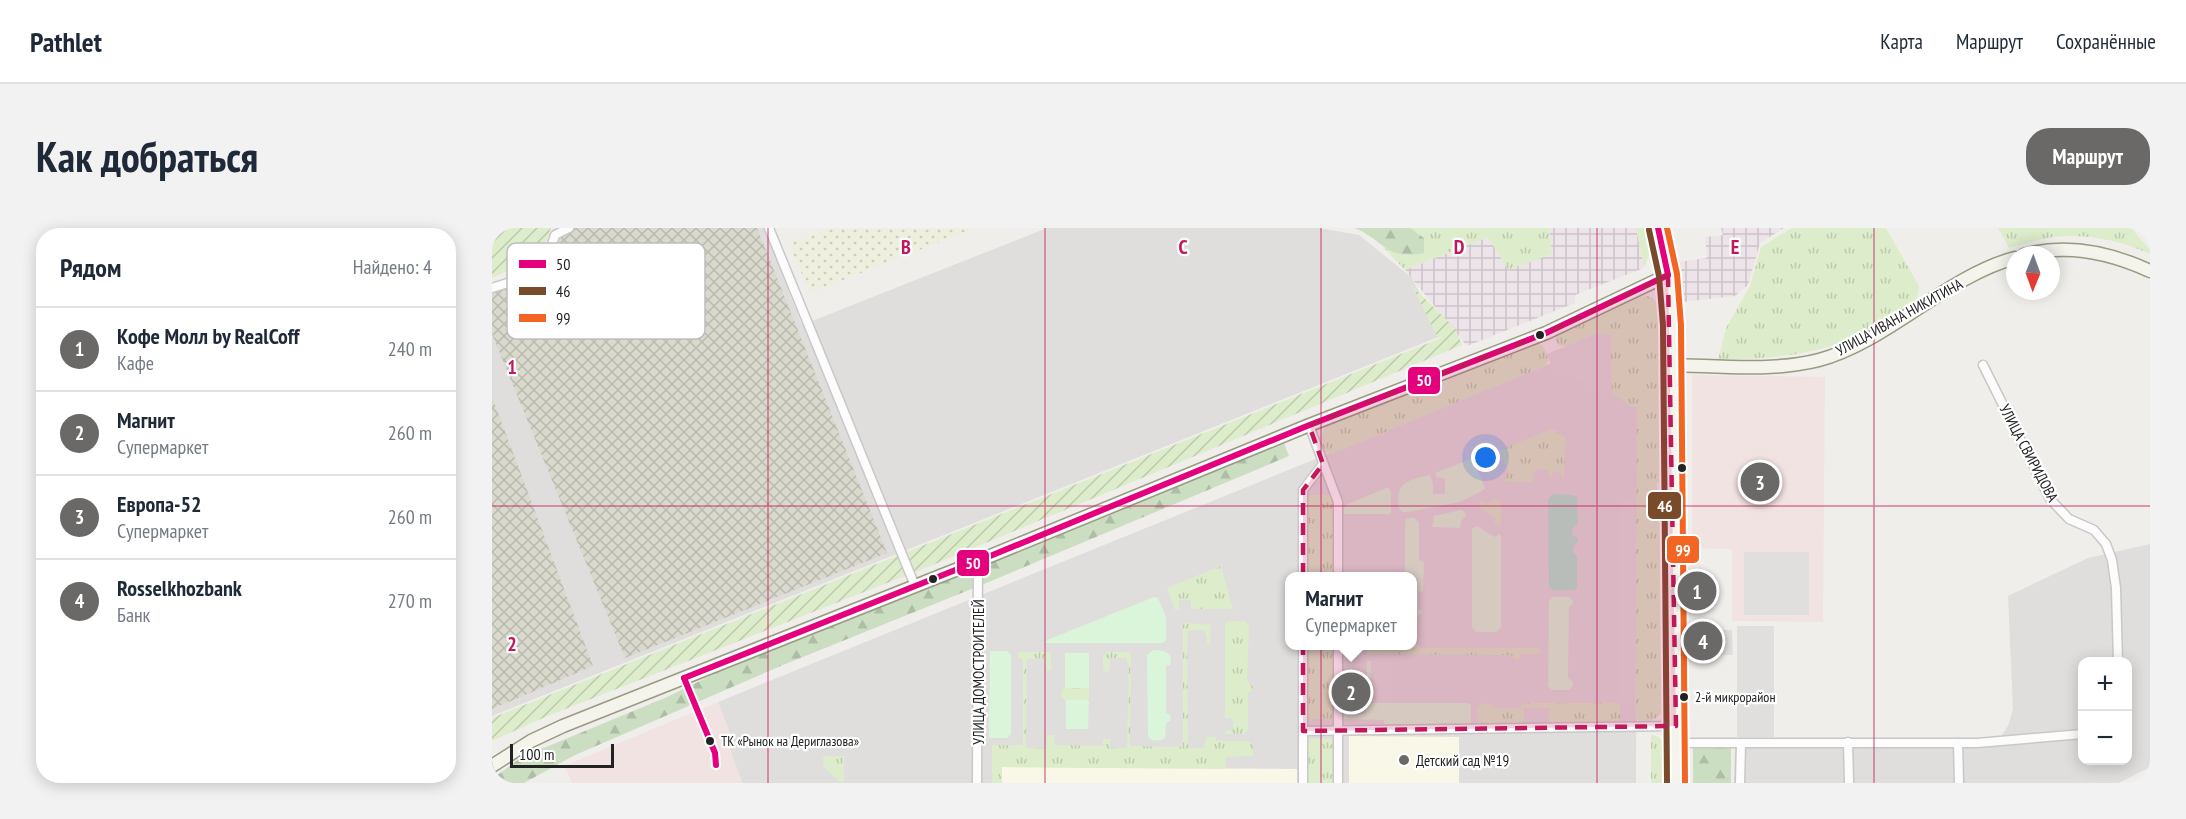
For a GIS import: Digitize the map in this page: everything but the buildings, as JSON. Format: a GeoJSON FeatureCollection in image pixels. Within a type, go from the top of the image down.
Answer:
{"type":"FeatureCollection","features":[{"type":"Feature","properties":{"kind":"street"},"geometry":{"type":"LineString","coordinates":[[552,243],[555,235],[568,228]]}},
{"type":"Feature","properties":{"kind":"street"},"geometry":{"type":"LineString","coordinates":[[769,228],[915,586]]}},
{"type":"Feature","properties":{"kind":"street"},"geometry":{"type":"LineString","coordinates":[[1658,228],[1670,292],[1676,783]]}},
{"type":"Feature","properties":{"kind":"street"},"geometry":{"type":"LineString","coordinates":[[2060,251],[2092,251],[2122,259],[2150,271]]}},
{"type":"Feature","properties":{"kind":"street","name":"УЛИЦА ИВАНА НИКИТИНА"},"geometry":{"type":"LineString","coordinates":[[1672,365],[1772,366],[1820,359],[1847,349],[1987,268],[2006,261]]}},
{"type":"Feature","properties":{"kind":"street"},"geometry":{"type":"LineString","coordinates":[[492,766],[531,741],[563,726],[978,561],[1309,425],[1546,333],[1668,275]]}},
{"type":"Feature","properties":{"kind":"street"},"geometry":{"type":"LineString","coordinates":[[492,288],[507,283]]}},
{"type":"Feature","properties":{"kind":"street","name":"УЛИЦА СВИРИДОВА"},"geometry":{"type":"LineString","coordinates":[[1983,365],[2050,499],[2069,519],[2094,530],[2106,544],[2112,560],[2116,588],[2118,657]]}},
{"type":"Feature","properties":{"kind":"street"},"geometry":{"type":"LineString","coordinates":[[1309,425],[1338,502],[1338,572]]}},
{"type":"Feature","properties":{"kind":"street"},"geometry":{"type":"LineString","coordinates":[[1303,572],[1303,490],[1323,464]]}},
{"type":"Feature","properties":{"kind":"street","name":"УЛИЦА ДОМОСТРОИТЕЛЕЙ"},"geometry":{"type":"LineString","coordinates":[[978,561],[978,783]]}},
{"type":"Feature","properties":{"kind":"street"},"geometry":{"type":"LineString","coordinates":[[1303,650],[1303,783]]}},
{"type":"Feature","properties":{"kind":"street"},"geometry":{"type":"LineString","coordinates":[[1338,650],[1338,783]]}},
{"type":"Feature","properties":{"kind":"street"},"geometry":{"type":"LineString","coordinates":[[1303,730],[1676,726]]}},
{"type":"Feature","properties":{"kind":"street"},"geometry":{"type":"LineString","coordinates":[[1676,743],[1977,743],[2078,734]]}},
{"type":"Feature","properties":{"kind":"street"},"geometry":{"type":"LineString","coordinates":[[1848,742],[1849,783]]}},
{"type":"Feature","properties":{"kind":"street"},"geometry":{"type":"LineString","coordinates":[[1958,743],[1959,783]]}},
{"type":"Feature","properties":{"kind":"street"},"geometry":{"type":"LineString","coordinates":[[1740,783],[1741,744]]}},
{"type":"Feature","properties":{"kind":"highlighted area"},"geometry":{"type":"Polygon","coordinates":[[[1668,275],[1676,726],[1303,731],[1303,490],[1323,464],[1309,425],[1546,333],[1668,275]]]}},
{"type":"Feature","properties":{"kind":"shaded area"},"geometry":{"type":"Polygon","coordinates":[[[557,228],[764,228],[802,325],[1047,228],[1319,228],[1359,235],[1412,278],[1441,336],[492,716],[492,285],[507,278],[507,339],[705,339],[705,243],[551,243],[557,228]]]}},
{"type":"Feature","properties":{"kind":"shaded area"},"geometry":{"type":"Polygon","coordinates":[[[564,228],[757,228],[887,553],[625,658],[492,334],[492,284],[507,278],[507,339],[705,339],[705,243],[554,243],[559,230],[564,228]]]}},
{"type":"Feature","properties":{"kind":"shaded area"},"geometry":{"type":"Polygon","coordinates":[[[1549,228],[1636,228],[1644,268],[1575,295],[1575,303],[1467,346],[1405,270],[1488,237],[1508,269],[1552,254],[1549,228]]]}},
{"type":"Feature","properties":{"kind":"shaded area"},"geometry":{"type":"Polygon","coordinates":[[[1721,228],[1784,228],[1760,243],[1748,285],[1735,296],[1682,302],[1677,262],[1707,258],[1705,237],[1723,235],[1721,228]]]}},
{"type":"Feature","properties":{"kind":"shaded area"},"geometry":{"type":"Polygon","coordinates":[[[1638,328],[1636,783],[742,783],[726,738],[730,735],[718,702],[1638,328]]]}},
{"type":"Feature","properties":{"kind":"shaded area"},"geometry":{"type":"Polygon","coordinates":[[[1595,334],[1611,334],[1611,390],[1603,396],[1564,370],[1553,370],[1547,354],[1595,334]]]}},
{"type":"Feature","properties":{"kind":"shaded area"},"geometry":{"type":"Polygon","coordinates":[[[1692,375],[1825,377],[1823,622],[1732,621],[1732,549],[1692,548],[1692,375]]]}},
{"type":"Feature","properties":{"kind":"shaded area"},"geometry":{"type":"Polygon","coordinates":[[[492,397],[593,666],[492,709],[492,397]]]}},
{"type":"Feature","properties":{"kind":"shaded area"},"geometry":{"type":"Polygon","coordinates":[[[1621,499],[1636,499],[1635,698],[1620,698],[1621,499]]]}},
{"type":"Feature","properties":{"kind":"shaded area"},"geometry":{"type":"Polygon","coordinates":[[[2150,544],[2150,767],[2119,783],[1734,783],[1735,745],[1977,745],[2000,738],[2008,726],[2013,709],[2008,596],[2088,558],[2150,544]]]}},
{"type":"Feature","properties":{"kind":"shaded area"},"geometry":{"type":"Polygon","coordinates":[[[1744,552],[1809,552],[1809,615],[1744,615],[1744,552]]]}},
{"type":"Feature","properties":{"kind":"shaded area"},"geometry":{"type":"Polygon","coordinates":[[[1697,577],[1716,577],[1715,599],[1703,598],[1703,580],[1697,577]]]}},
{"type":"Feature","properties":{"kind":"shaded area"},"geometry":{"type":"Polygon","coordinates":[[[1737,626],[1774,626],[1774,737],[1737,737],[1737,626]]]}},
{"type":"Feature","properties":{"kind":"shaded area"},"geometry":{"type":"Polygon","coordinates":[[[1720,630],[1732,630],[1733,655],[1721,655],[1720,630]]]}},
{"type":"Feature","properties":{"kind":"shaded area"},"geometry":{"type":"Polygon","coordinates":[[[1371,661],[1392,662],[1392,703],[1370,703],[1371,661]]]}},
{"type":"Feature","properties":{"kind":"shaded area"},"geometry":{"type":"Polygon","coordinates":[[[718,702],[731,736],[726,738],[742,783],[572,783],[564,766],[718,702]]]}},
{"type":"Feature","properties":{"kind":"shaded area","name":"Детский сад №19"},"geometry":{"type":"Polygon","coordinates":[[[1349,736],[1459,737],[1459,783],[1349,783],[1349,736]]]}},
{"type":"Feature","properties":{"kind":"shaded area"},"geometry":{"type":"Polygon","coordinates":[[[1002,767],[1297,769],[1297,783],[1002,783],[1002,767]]]}},
{"type":"Feature","properties":{"kind":"green space"},"geometry":{"type":"Polygon","coordinates":[[[492,228],[551,228],[545,243],[507,243],[507,271],[492,278],[492,228]]]}},
{"type":"Feature","properties":{"kind":"green space"},"geometry":{"type":"Polygon","coordinates":[[[830,228],[975,228],[810,293],[789,244],[830,228]]]}},
{"type":"Feature","properties":{"kind":"green space"},"geometry":{"type":"Polygon","coordinates":[[[1354,228],[1410,228],[1424,238],[1424,253],[1411,255],[1392,252],[1354,228]]]}},
{"type":"Feature","properties":{"kind":"green space"},"geometry":{"type":"Polygon","coordinates":[[[1410,228],[1549,228],[1552,254],[1508,270],[1488,237],[1405,270],[1384,248],[1407,256],[1424,238],[1410,228]]]}},
{"type":"Feature","properties":{"kind":"green space"},"geometry":{"type":"Polygon","coordinates":[[[1636,228],[1649,228],[1653,245],[1644,268],[1636,228]]]}},
{"type":"Feature","properties":{"kind":"green space"},"geometry":{"type":"Polygon","coordinates":[[[1792,228],[1886,228],[1919,286],[1917,300],[1858,336],[1841,343],[1789,355],[1718,360],[1726,328],[1750,286],[1761,247],[1792,228]]]}},
{"type":"Feature","properties":{"kind":"green space"},"geometry":{"type":"Polygon","coordinates":[[[1998,228],[2131,228],[2150,250],[2150,254],[2128,245],[2079,236],[2048,238],[2008,246],[1998,228]]]}},
{"type":"Feature","properties":{"kind":"green space"},"geometry":{"type":"Polygon","coordinates":[[[1412,286],[1455,328],[1462,345],[923,569],[545,717],[492,741],[492,718],[1441,338],[1437,336],[1412,286]]]}},
{"type":"Feature","properties":{"kind":"green space"},"geometry":{"type":"Polygon","coordinates":[[[1648,296],[1660,307],[1665,333],[1666,482],[1657,483],[1657,521],[1662,521],[1667,526],[1667,702],[1659,716],[1645,722],[1635,718],[1637,407],[1632,407],[1612,393],[1610,334],[1565,346],[1560,346],[1556,339],[1557,334],[1633,297],[1648,296]]]}},
{"type":"Feature","properties":{"kind":"green space"},"geometry":{"type":"Polygon","coordinates":[[[1536,342],[1543,347],[1546,353],[1548,362],[1545,366],[1332,454],[1323,449],[1322,439],[1326,425],[1536,342]]]}},
{"type":"Feature","properties":{"kind":"green space"},"geometry":{"type":"Polygon","coordinates":[[[1552,429],[1566,438],[1564,477],[1561,477],[1561,472],[1553,472],[1552,477],[1548,477],[1548,470],[1535,469],[1533,482],[1506,482],[1504,475],[1509,473],[1503,459],[1488,463],[1492,458],[1502,454],[1500,450],[1552,429]]]}},
{"type":"Feature","properties":{"kind":"green space"},"geometry":{"type":"Polygon","coordinates":[[[1284,443],[1289,456],[984,584],[783,665],[573,756],[524,783],[492,783],[492,779],[522,757],[667,697],[714,674],[1284,443]]]}},
{"type":"Feature","properties":{"kind":"green space"},"geometry":{"type":"Polygon","coordinates":[[[1471,459],[1485,488],[1482,491],[1460,502],[1408,512],[1399,509],[1399,493],[1404,484],[1430,475],[1433,494],[1445,494],[1445,479],[1437,477],[1435,473],[1471,459]]]}},
{"type":"Feature","properties":{"kind":"green space"},"geometry":{"type":"Polygon","coordinates":[[[1389,488],[1391,492],[1391,514],[1343,514],[1348,504],[1389,488]]]}},
{"type":"Feature","properties":{"kind":"green space"},"geometry":{"type":"Polygon","coordinates":[[[1553,494],[1577,497],[1578,524],[1572,529],[1573,536],[1578,538],[1577,543],[1573,546],[1573,553],[1577,556],[1577,587],[1574,590],[1552,590],[1549,587],[1548,499],[1553,494]]]}},
{"type":"Feature","properties":{"kind":"green space"},"geometry":{"type":"Polygon","coordinates":[[[1310,495],[1331,495],[1334,500],[1334,572],[1307,572],[1308,500],[1310,495]]]}},
{"type":"Feature","properties":{"kind":"green space"},"geometry":{"type":"Polygon","coordinates":[[[1496,499],[1501,502],[1501,523],[1498,526],[1494,522],[1496,518],[1480,508],[1479,502],[1485,504],[1496,499]]]}},
{"type":"Feature","properties":{"kind":"green space"},"geometry":{"type":"Polygon","coordinates":[[[1461,510],[1466,516],[1461,521],[1460,528],[1432,527],[1434,516],[1461,510]]]}},
{"type":"Feature","properties":{"kind":"green space"},"geometry":{"type":"Polygon","coordinates":[[[1413,517],[1419,522],[1419,560],[1424,561],[1423,591],[1418,592],[1418,609],[1422,612],[1417,617],[1417,572],[1405,572],[1406,519],[1413,517]]]}},
{"type":"Feature","properties":{"kind":"green space"},"geometry":{"type":"Polygon","coordinates":[[[1477,526],[1495,537],[1499,534],[1501,536],[1501,628],[1496,632],[1476,632],[1472,627],[1472,529],[1477,526]]]}},
{"type":"Feature","properties":{"kind":"green space"},"geometry":{"type":"Polygon","coordinates":[[[1221,566],[1233,609],[1191,609],[1191,600],[1179,600],[1179,609],[1175,610],[1167,588],[1221,566]]]}},
{"type":"Feature","properties":{"kind":"green space"},"geometry":{"type":"Polygon","coordinates":[[[1154,597],[1158,598],[1166,617],[1166,640],[1163,643],[1045,643],[1047,640],[1154,597]]]}},
{"type":"Feature","properties":{"kind":"green space"},"geometry":{"type":"Polygon","coordinates":[[[1553,597],[1570,597],[1573,601],[1569,607],[1568,677],[1573,686],[1569,690],[1552,690],[1548,686],[1549,601],[1553,597]]]}},
{"type":"Feature","properties":{"kind":"green space"},"geometry":{"type":"Polygon","coordinates":[[[1228,621],[1244,621],[1249,625],[1247,681],[1253,687],[1248,693],[1248,731],[1244,734],[1226,734],[1225,731],[1233,730],[1233,718],[1225,718],[1225,625],[1228,621]]]}},
{"type":"Feature","properties":{"kind":"green space"},"geometry":{"type":"Polygon","coordinates":[[[1185,623],[1211,625],[1210,644],[1207,644],[1205,630],[1189,630],[1187,634],[1188,748],[1204,748],[1206,737],[1216,737],[1216,741],[1250,741],[1253,745],[1253,756],[1226,757],[1226,769],[1002,767],[1002,783],[992,783],[992,745],[1023,745],[1023,660],[1018,657],[1018,652],[1051,652],[1051,671],[1046,671],[1045,659],[1027,659],[1026,748],[1045,748],[1047,735],[1054,735],[1054,745],[1103,746],[1103,739],[1110,739],[1110,748],[1127,748],[1129,663],[1127,658],[1110,658],[1109,672],[1103,671],[1103,655],[1108,652],[1129,652],[1131,655],[1130,746],[1183,747],[1183,625],[1185,623]]]}},
{"type":"Feature","properties":{"kind":"green space"},"geometry":{"type":"Polygon","coordinates":[[[1417,644],[1420,648],[1539,648],[1542,651],[1539,654],[1521,654],[1520,658],[1516,659],[1511,655],[1368,654],[1365,651],[1417,650],[1417,644]]]}},
{"type":"Feature","properties":{"kind":"green space"},"geometry":{"type":"Polygon","coordinates":[[[1153,650],[1167,653],[1171,661],[1170,665],[1166,666],[1166,713],[1170,715],[1171,720],[1166,724],[1165,738],[1161,740],[1151,740],[1148,737],[1147,655],[1153,650]]]}},
{"type":"Feature","properties":{"kind":"green space"},"geometry":{"type":"Polygon","coordinates":[[[1307,650],[1333,650],[1332,719],[1310,719],[1308,716],[1307,650]]]}},
{"type":"Feature","properties":{"kind":"green space"},"geometry":{"type":"Polygon","coordinates":[[[990,651],[1008,651],[1011,655],[1011,734],[1007,738],[989,738],[990,651]]]}},
{"type":"Feature","properties":{"kind":"green space"},"geometry":{"type":"Polygon","coordinates":[[[1065,653],[1089,653],[1089,688],[1065,688],[1065,653]]]}},
{"type":"Feature","properties":{"kind":"green space"},"geometry":{"type":"Polygon","coordinates":[[[1367,661],[1371,661],[1371,703],[1468,703],[1471,705],[1471,724],[1384,724],[1384,720],[1343,719],[1341,714],[1366,714],[1367,661]]]}},
{"type":"Feature","properties":{"kind":"green space"},"geometry":{"type":"Polygon","coordinates":[[[1089,688],[1089,700],[1066,700],[1061,697],[1062,690],[1089,688]]]}},
{"type":"Feature","properties":{"kind":"green space"},"geometry":{"type":"Polygon","coordinates":[[[1066,700],[1089,700],[1088,729],[1066,729],[1066,700]]]}},
{"type":"Feature","properties":{"kind":"green space"},"geometry":{"type":"Polygon","coordinates":[[[1482,703],[1489,703],[1494,708],[1520,708],[1527,703],[1615,703],[1620,706],[1620,719],[1614,724],[1549,724],[1549,708],[1524,708],[1524,721],[1521,725],[1479,725],[1477,708],[1482,703]]]}},
{"type":"Feature","properties":{"kind":"green space"},"geometry":{"type":"Polygon","coordinates":[[[1651,734],[1664,742],[1667,748],[1671,783],[1651,783],[1651,734]]]}},
{"type":"Feature","properties":{"kind":"green space"},"geometry":{"type":"Polygon","coordinates":[[[1310,739],[1331,739],[1334,783],[1308,783],[1307,745],[1310,739]]]}},
{"type":"Feature","properties":{"kind":"green space"},"geometry":{"type":"Polygon","coordinates":[[[1693,746],[1731,746],[1731,783],[1693,783],[1693,746]]]}},
{"type":"Feature","properties":{"kind":"green space"},"geometry":{"type":"Polygon","coordinates":[[[825,756],[844,756],[844,780],[841,783],[823,766],[825,756]]]}},
{"type":"Feature","properties":{"kind":"transit line","name":"50"},"geometry":{"type":"LineString","coordinates":[[1658,228],[1668,275]]}},
{"type":"Feature","properties":{"kind":"transit line","name":"99"},"geometry":{"type":"LineString","coordinates":[[1667,228],[1677,274],[1681,325],[1685,783]]}},
{"type":"Feature","properties":{"kind":"transit line","name":"46"},"geometry":{"type":"LineString","coordinates":[[1649,230],[1659,276],[1663,325],[1667,783]]}},
{"type":"Feature","properties":{"kind":"transit line","name":"50"},"geometry":{"type":"LineString","coordinates":[[684,678],[1307,426],[1546,333],[1668,275]]}},
{"type":"Feature","properties":{"kind":"transit line","name":"50"},"geometry":{"type":"LineString","coordinates":[[684,678],[715,753],[716,765]]}},
{"type":"Feature","properties":{"kind":"place","name":"Европа-52"},"geometry":{"type":"Point","coordinates":[1760,482]}},
{"type":"Feature","properties":{"kind":"place","name":"Кофе Молл by RealCoff"},"geometry":{"type":"Point","coordinates":[1697,591]}},
{"type":"Feature","properties":{"kind":"place","name":"Rosselkhozbank"},"geometry":{"type":"Point","coordinates":[1703,641]}},
{"type":"Feature","properties":{"kind":"place","name":"Магнит"},"geometry":{"type":"Point","coordinates":[1351,692]}},
{"type":"Feature","properties":{"kind":"place","name":"2-й микрорайон"},"geometry":{"type":"Point","coordinates":[1684,697]}},
{"type":"Feature","properties":{"kind":"place","name":"ТК «Рынок на Дериглазова»"},"geometry":{"type":"Point","coordinates":[710,741]}},
{"type":"Feature","properties":{"kind":"place","name":"Детский сад №19"},"geometry":{"type":"Point","coordinates":[1404,760]}}]}
